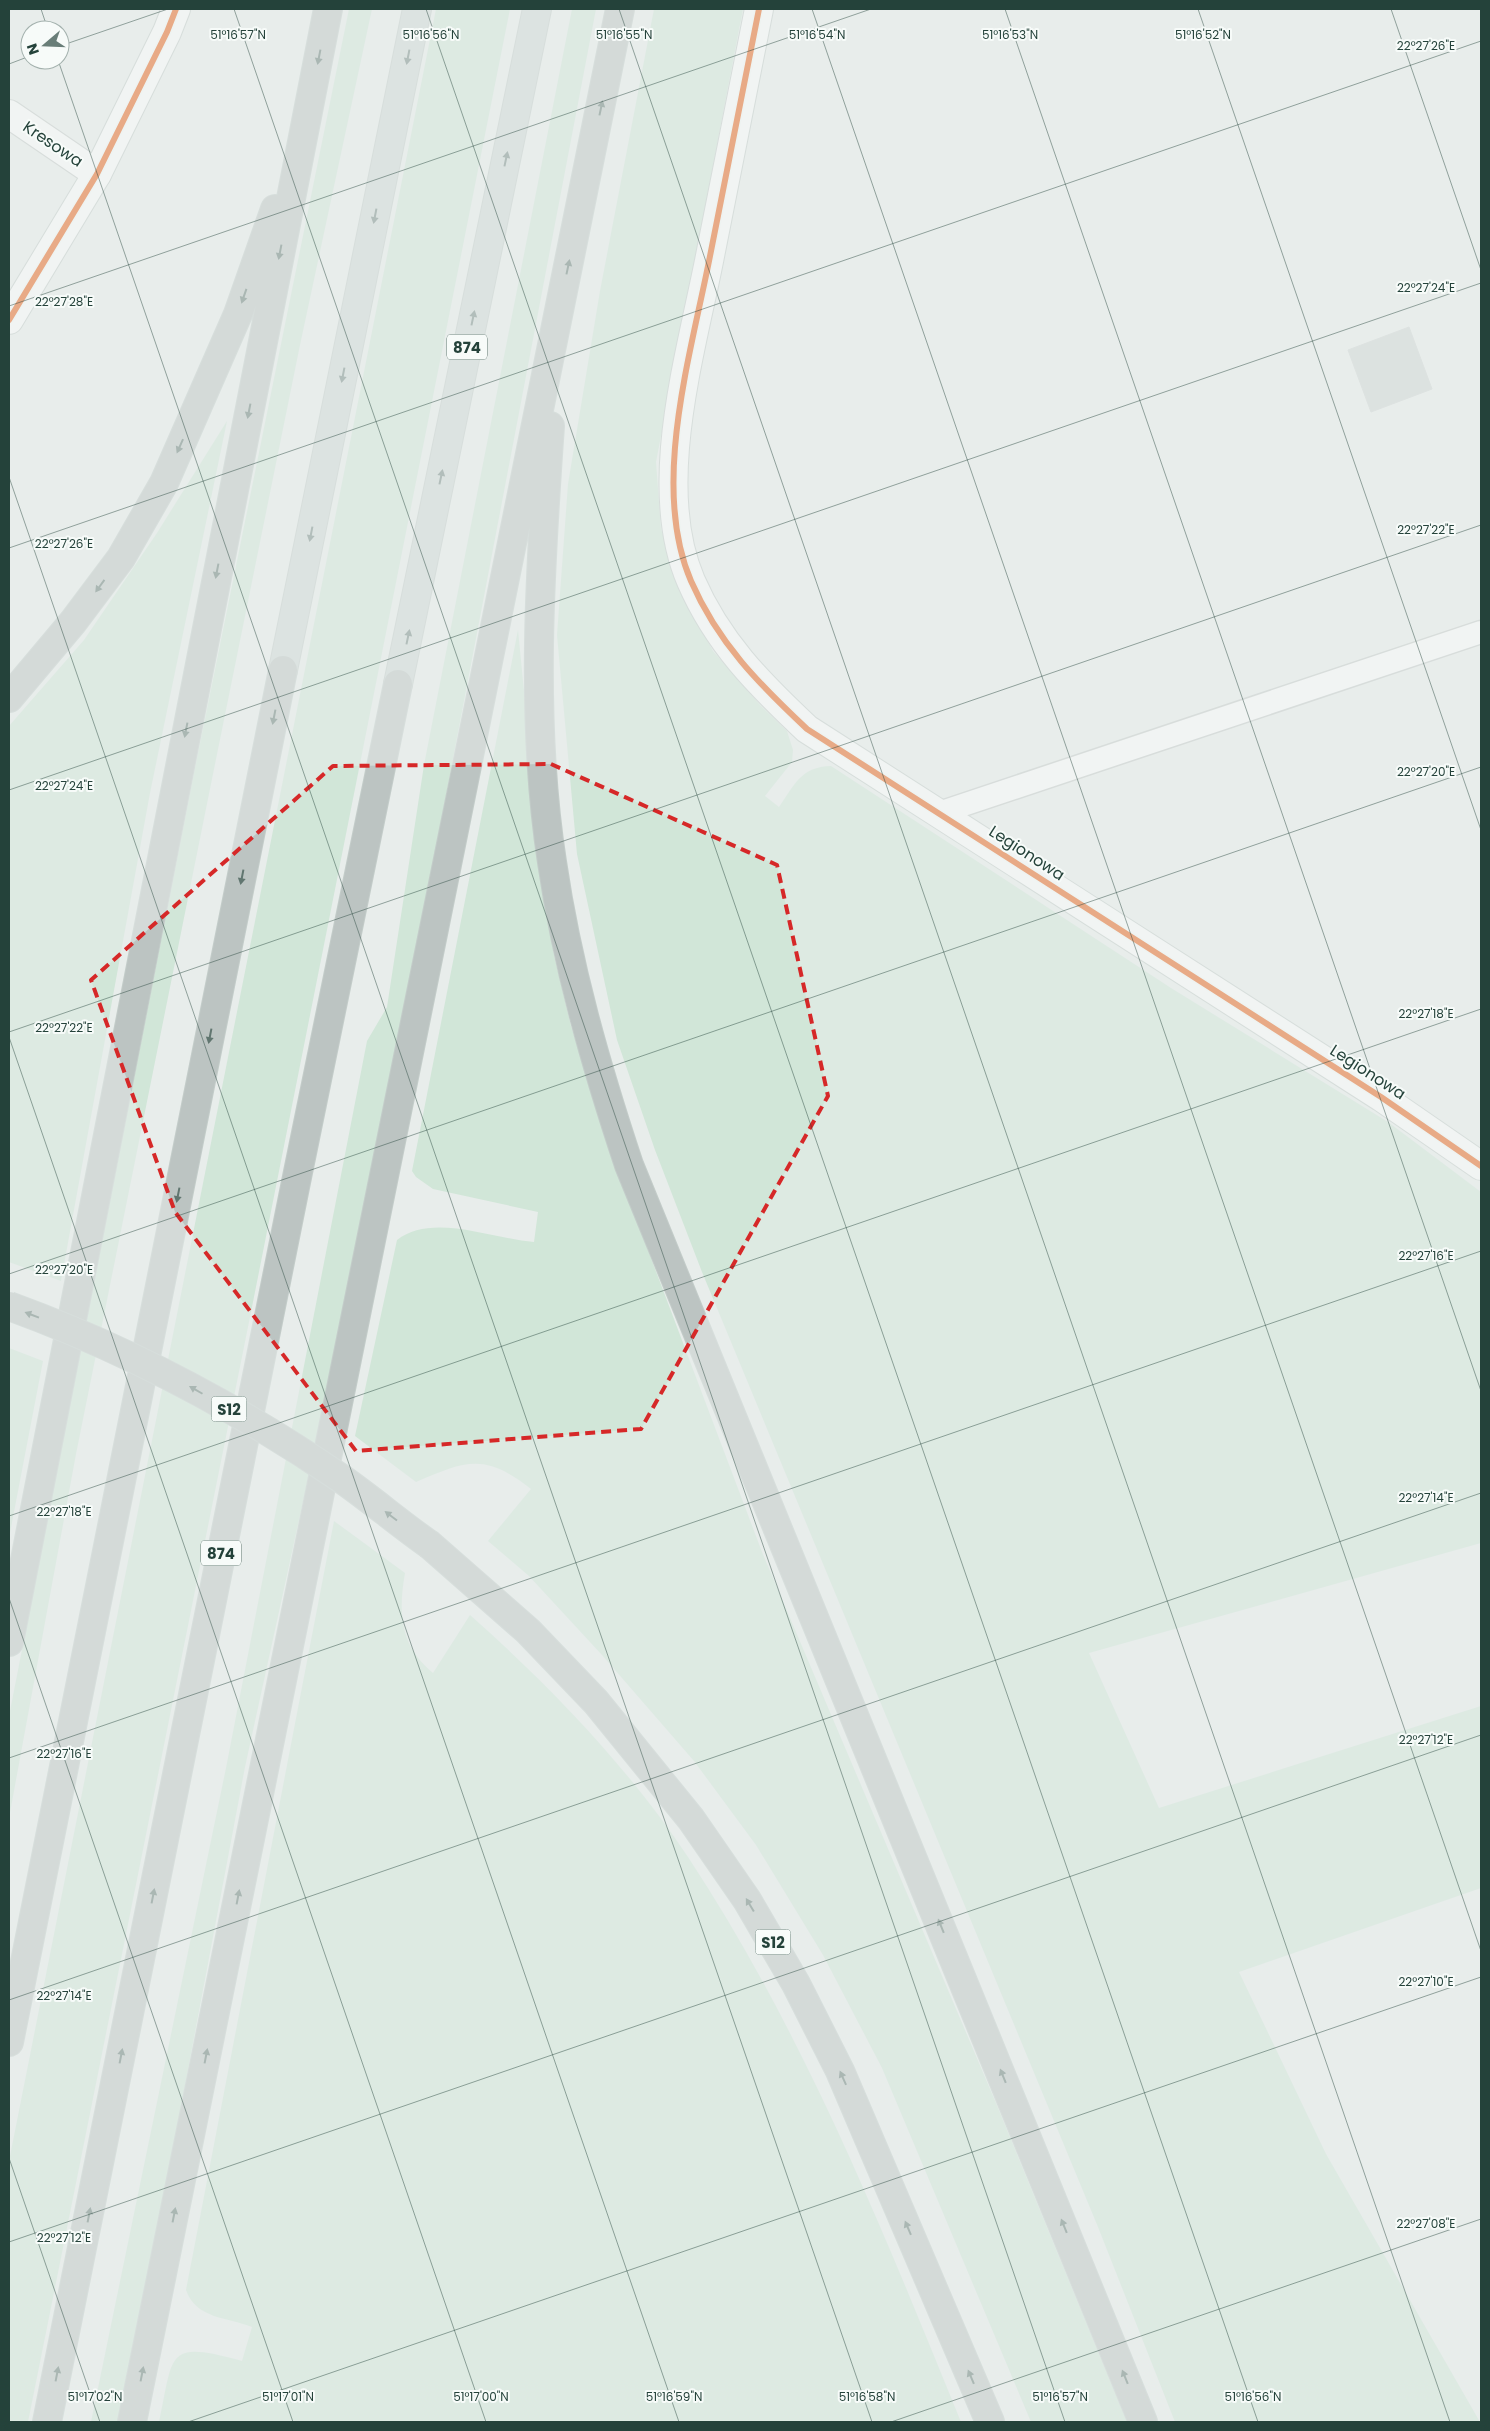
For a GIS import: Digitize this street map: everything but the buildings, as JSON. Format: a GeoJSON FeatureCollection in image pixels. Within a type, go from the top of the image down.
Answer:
{"type":"FeatureCollection","features":[{"type":"Feature","properties":{"kind":"highway"},"geometry":{"type":"LineString","coordinates":[[9,1642],[328,9]]}},
{"type":"Feature","properties":{"kind":"highway"},"geometry":{"type":"LineString","coordinates":[[132,2422],[620,9]]}},
{"type":"Feature","properties":{"kind":"highway"},"geometry":{"type":"LineString","coordinates":[[9,698],[73,622],[121,558],[164,483],[238,314],[307,118]]}},
{"type":"Feature","properties":{"kind":"highway"},"geometry":{"type":"LineString","coordinates":[[558,314],[540,566],[541,747],[546,818],[563,929],[590,1040],[629,1165],[1143,2422]]}},
{"type":"Feature","properties":{"kind":"highway"},"geometry":{"type":"LineString","coordinates":[[9,2042],[283,670]]}},
{"type":"Feature","properties":{"kind":"highway","name":"874"},"geometry":{"type":"LineString","coordinates":[[47,2422],[398,684]]}},
{"type":"Feature","properties":{"kind":"highway","name":"S12"},"geometry":{"type":"LineString","coordinates":[[9,1306],[76,1332],[186,1384],[262,1428],[342,1480],[430,1545],[528,1631],[596,1702],[692,1819],[747,1900],[783,1961],[840,2071],[990,2422]]}},
{"type":"Feature","properties":{"kind":"main road"},"geometry":{"type":"LineString","coordinates":[[283,670],[418,9]]}},
{"type":"Feature","properties":{"kind":"main road","name":"874"},"geometry":{"type":"LineString","coordinates":[[398,684],[537,9]]}},
{"type":"Feature","properties":{"kind":"street"},"geometry":{"type":"LineString","coordinates":[[9,320],[97,174],[167,32],[176,9]]}},
{"type":"Feature","properties":{"kind":"street","name":"Legionowa"},"geometry":{"type":"LineString","coordinates":[[759,9],[676,433],[674,511],[679,540],[691,580],[710,619],[729,648],[760,685],[808,730],[1381,1096],[1481,1166]]}},
{"type":"Feature","properties":{"kind":"street","name":"Kresowa"},"geometry":{"type":"LineString","coordinates":[[9,114],[97,174]]}},
{"type":"Feature","properties":{"kind":"lane"},"geometry":{"type":"LineString","coordinates":[[939,814],[1481,632]]}},
{"type":"Feature","properties":{"kind":"highlighted area"},"geometry":{"type":"Polygon","coordinates":[[[551,764],[777,865],[828,1096],[641,1429],[356,1451],[175,1212],[91,980],[333,766],[551,764]]]}},
{"type":"Feature","properties":{"kind":"green space"},"geometry":{"type":"Polygon","coordinates":[[[349,9],[372,9],[300,345],[76,1454],[9,1818],[9,1716],[195,768],[349,9]]]}},
{"type":"Feature","properties":{"kind":"green space"},"geometry":{"type":"Polygon","coordinates":[[[436,9],[510,9],[28,2422],[9,2422],[9,2161],[436,9]]]}},
{"type":"Feature","properties":{"kind":"green space"},"geometry":{"type":"Polygon","coordinates":[[[572,9],[596,9],[415,958],[322,1415],[245,1767],[167,2181],[118,2422],[91,2422],[226,1768],[367,1041],[387,1007],[424,765],[572,9]]]}},
{"type":"Feature","properties":{"kind":"green space"},"geometry":{"type":"Polygon","coordinates":[[[654,9],[743,9],[656,462],[661,529],[683,595],[713,651],[761,706],[787,731],[793,750],[792,762],[765,796],[779,807],[795,784],[806,773],[821,767],[831,766],[1171,988],[1388,1122],[1481,1192],[1481,1543],[1089,1653],[1159,1808],[1481,1706],[1481,1888],[1239,1972],[1326,2154],[1480,2422],[1175,2422],[1098,2227],[702,1272],[655,1150],[617,1040],[577,854],[557,635],[568,484],[600,291],[654,9]]]}},
{"type":"Feature","properties":{"kind":"green space"},"geometry":{"type":"Polygon","coordinates":[[[227,421],[150,793],[61,1281],[9,1262],[9,726],[84,640],[157,533],[227,421]]]}},
{"type":"Feature","properties":{"kind":"green space"},"geometry":{"type":"Polygon","coordinates":[[[518,630],[544,895],[554,955],[571,1026],[609,1147],[762,1552],[996,2103],[1127,2422],[1031,2422],[882,2068],[823,1955],[756,1845],[694,1761],[602,1655],[529,1576],[488,1541],[531,1489],[515,1477],[501,1470],[488,1465],[475,1464],[449,1469],[416,1482],[355,1436],[397,1240],[411,1232],[427,1228],[445,1228],[463,1229],[534,1242],[538,1212],[433,1189],[416,1177],[412,1171],[518,630]]]}},
{"type":"Feature","properties":{"kind":"green space"},"geometry":{"type":"Polygon","coordinates":[[[9,1348],[43,1361],[9,1538],[9,1348]]]}},
{"type":"Feature","properties":{"kind":"green space"},"geometry":{"type":"Polygon","coordinates":[[[334,1521],[405,1573],[402,1602],[404,1628],[414,1652],[422,1663],[433,1673],[470,1615],[559,1699],[587,1729],[640,1791],[688,1857],[730,1924],[805,2062],[870,2204],[961,2422],[159,2422],[167,2380],[177,2358],[186,2353],[199,2352],[242,2361],[252,2327],[205,2312],[197,2307],[186,2290],[334,1521]]]}},
{"type":"Feature","properties":{"kind":"cycle path"},"geometry":{"type":"LineString","coordinates":[[9,320],[97,174],[167,32],[176,9]]}},
{"type":"Feature","properties":{"kind":"cycle path"},"geometry":{"type":"LineString","coordinates":[[759,9],[685,377],[674,462],[674,504],[679,544],[691,581],[714,624],[756,679],[807,729],[1381,1097],[1481,1166]]}}]}
